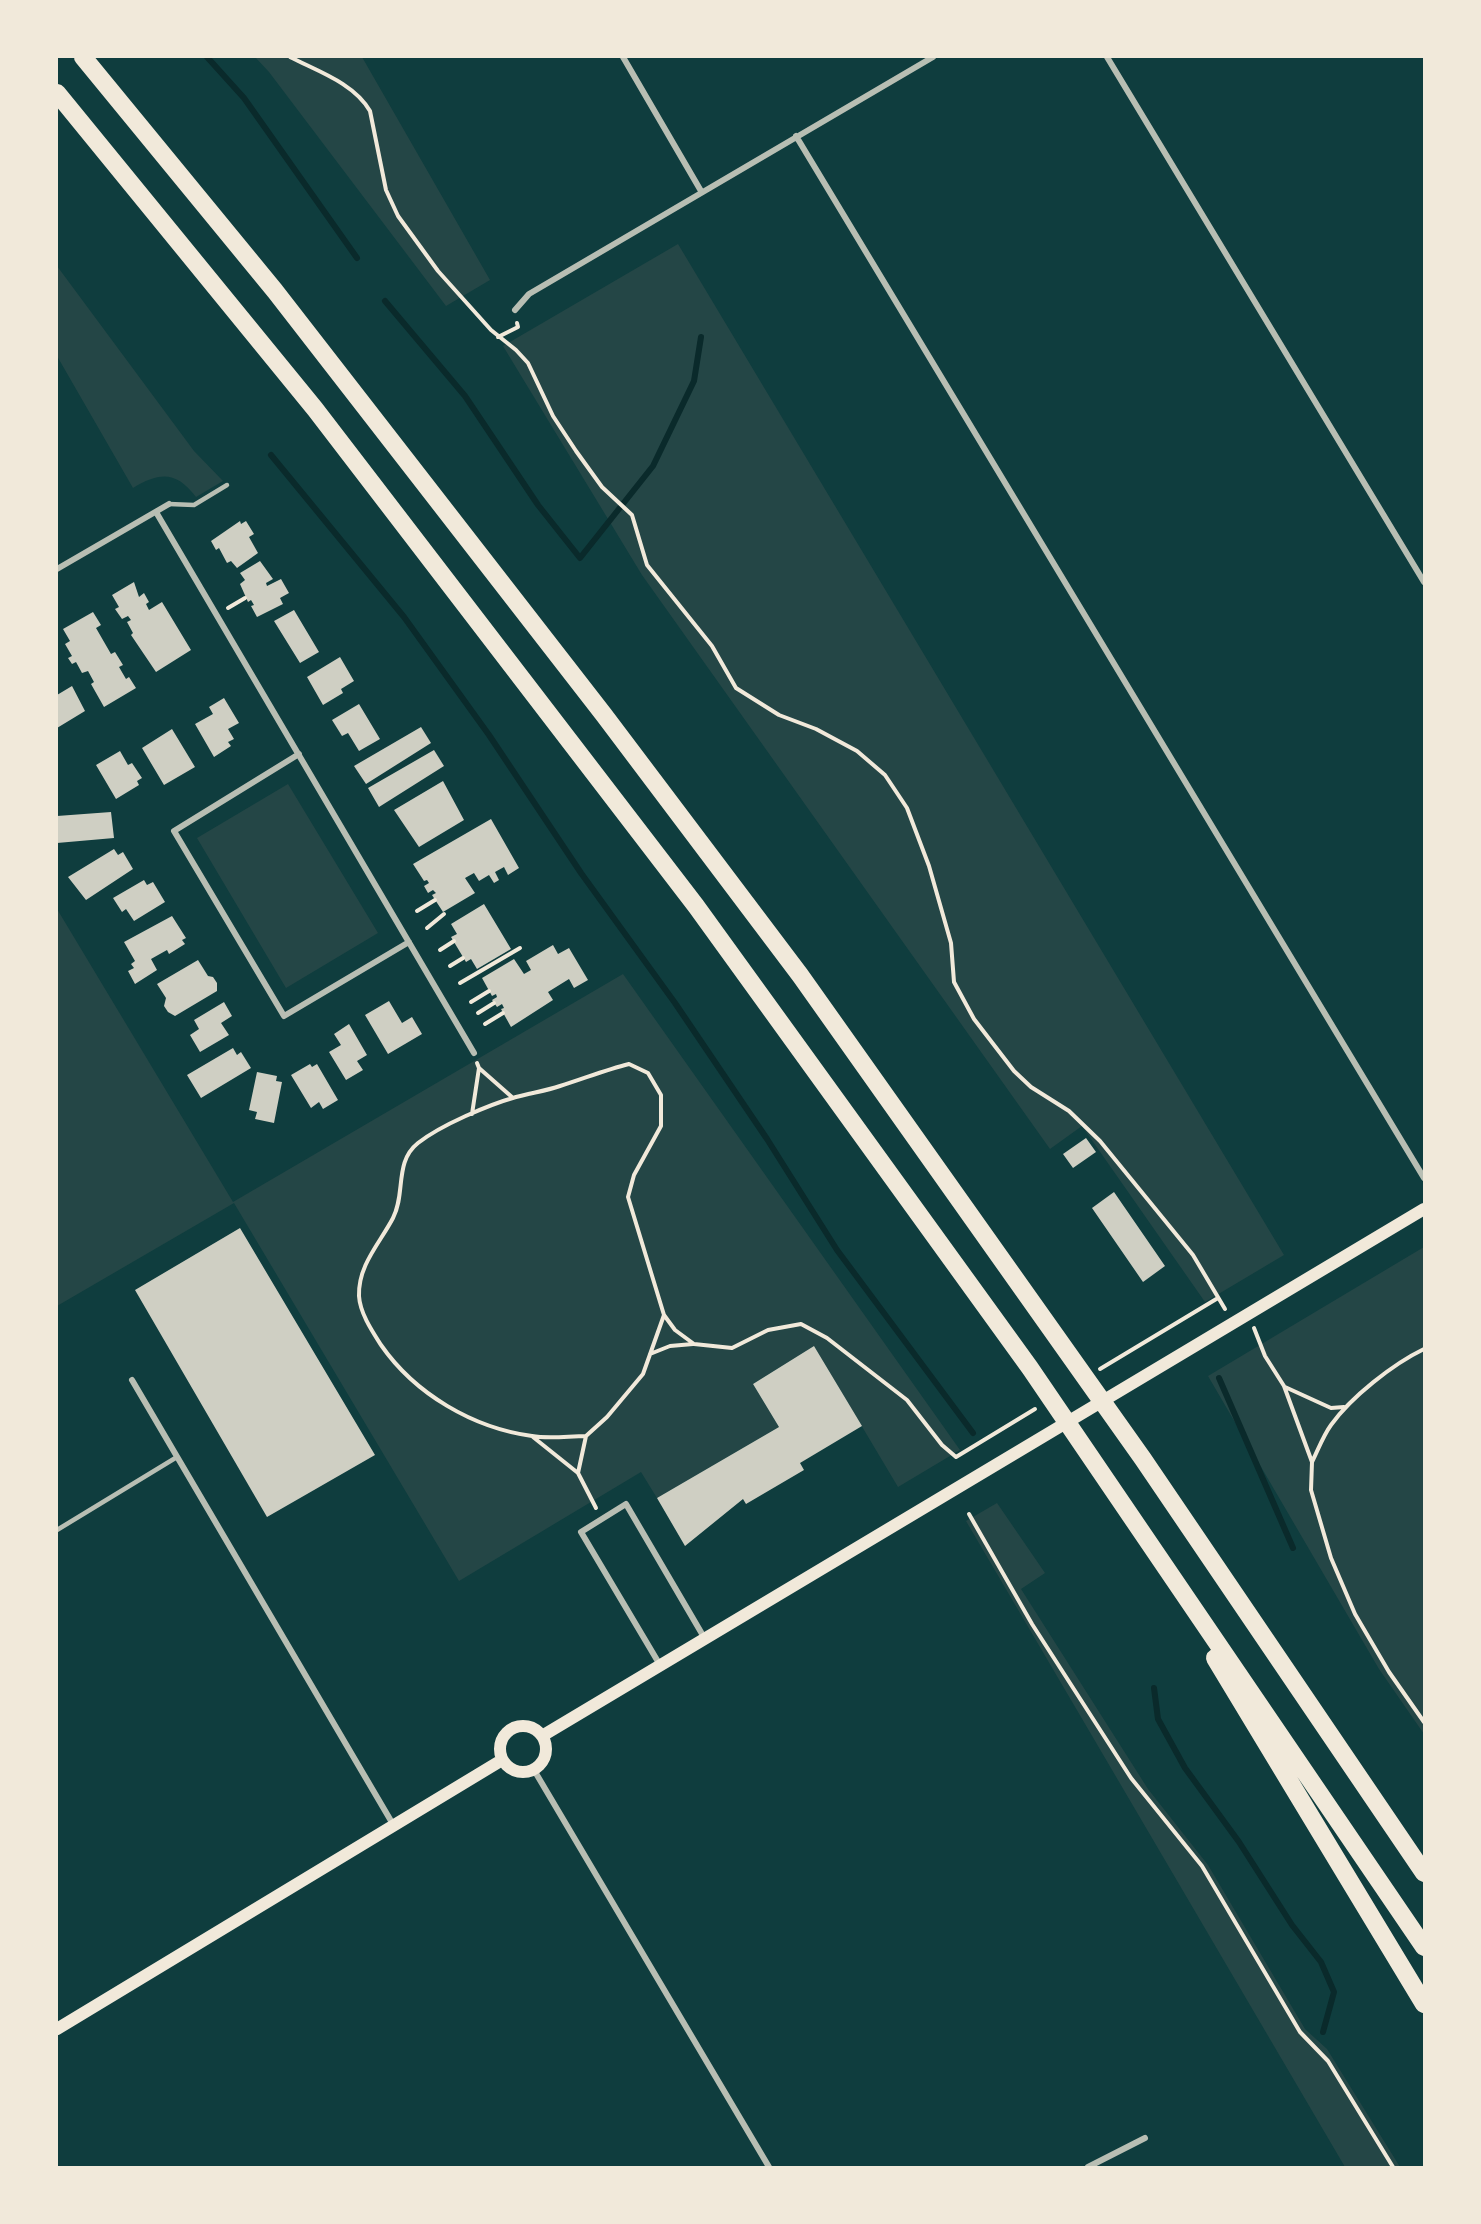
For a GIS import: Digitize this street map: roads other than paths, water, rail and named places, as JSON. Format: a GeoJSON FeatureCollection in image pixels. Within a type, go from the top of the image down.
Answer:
{"type":"FeatureCollection","features":[{"type":"Feature","properties":{"kind":"highway"},"geometry":{"type":"LineString","coordinates":[[83,57],[275,291],[444,513],[604,715],[800,975],[1143,1458],[1424,1873]]}},
{"type":"Feature","properties":{"kind":"highway"},"geometry":{"type":"LineString","coordinates":[[57,93],[279,364],[501,648],[696,906],[1029,1368],[1424,1947]]}},
{"type":"Feature","properties":{"kind":"highway"},"geometry":{"type":"LineString","coordinates":[[1106,1479],[1424,2004]]}},
{"type":"Feature","properties":{"kind":"main road"},"geometry":{"type":"LineString","coordinates":[[542,1736],[1127,1384],[1424,1209]]}},
{"type":"Feature","properties":{"kind":"main road"},"geometry":{"type":"LineString","coordinates":[[522,1725],[537,1730],[542,1736],[546,1751],[544,1758],[534,1770],[520,1773],[507,1766],[502,1760],[500,1745],[507,1731],[522,1725]]}},
{"type":"Feature","properties":{"kind":"main road"},"geometry":{"type":"LineString","coordinates":[[57,2028],[502,1760]]}},
{"type":"Feature","properties":{"kind":"street"},"geometry":{"type":"LineString","coordinates":[[623,57],[701,191]]}},
{"type":"Feature","properties":{"kind":"street"},"geometry":{"type":"LineString","coordinates":[[515,310],[528,294],[933,57]]}},
{"type":"Feature","properties":{"kind":"street"},"geometry":{"type":"LineString","coordinates":[[1107,57],[1424,582]]}},
{"type":"Feature","properties":{"kind":"street"},"geometry":{"type":"LineString","coordinates":[[796,136],[1424,1178]]}},
{"type":"Feature","properties":{"kind":"street"},"geometry":{"type":"LineString","coordinates":[[57,569],[169,504]]}},
{"type":"Feature","properties":{"kind":"street"},"geometry":{"type":"LineString","coordinates":[[156,512],[474,1053]]}},
{"type":"Feature","properties":{"kind":"street"},"geometry":{"type":"LineString","coordinates":[[299,754],[174,831],[284,1016],[409,942]]}},
{"type":"Feature","properties":{"kind":"street"},"geometry":{"type":"LineString","coordinates":[[132,1380],[394,1826]]}},
{"type":"Feature","properties":{"kind":"street"},"geometry":{"type":"LineString","coordinates":[[661,1666],[581,1532],[601,1519],[626,1504],[705,1639]]}},
{"type":"Feature","properties":{"kind":"street"},"geometry":{"type":"LineString","coordinates":[[534,1770],[769,2167]]}},
{"type":"Feature","properties":{"kind":"street"},"geometry":{"type":"LineString","coordinates":[[1088,2167],[1122,2147],[1146,2138]]}},
{"type":"Feature","properties":{"kind":"lane"},"geometry":{"type":"LineString","coordinates":[[169,504],[194,505],[227,485]]}},
{"type":"Feature","properties":{"kind":"lane"},"geometry":{"type":"LineString","coordinates":[[57,1530],[177,1457]]}},
{"type":"Feature","properties":{"kind":"waterway"},"geometry":{"type":"LineString","coordinates":[[207,57],[244,98],[357,258]]}},
{"type":"Feature","properties":{"kind":"waterway"},"geometry":{"type":"LineString","coordinates":[[385,301],[465,396],[538,505],[580,558],[653,466],[694,381],[701,337]]}},
{"type":"Feature","properties":{"kind":"waterway"},"geometry":{"type":"LineString","coordinates":[[271,455],[404,617],[489,735],[581,873],[675,1003],[767,1139],[837,1250],[973,1433]]}},
{"type":"Feature","properties":{"kind":"waterway"},"geometry":{"type":"LineString","coordinates":[[1219,1378],[1293,1548]]}},
{"type":"Feature","properties":{"kind":"waterway"},"geometry":{"type":"LineString","coordinates":[[1154,1688],[1158,1719],[1185,1768],[1239,1842],[1292,1925],[1321,1962],[1334,1992],[1323,2032]]}}]}
